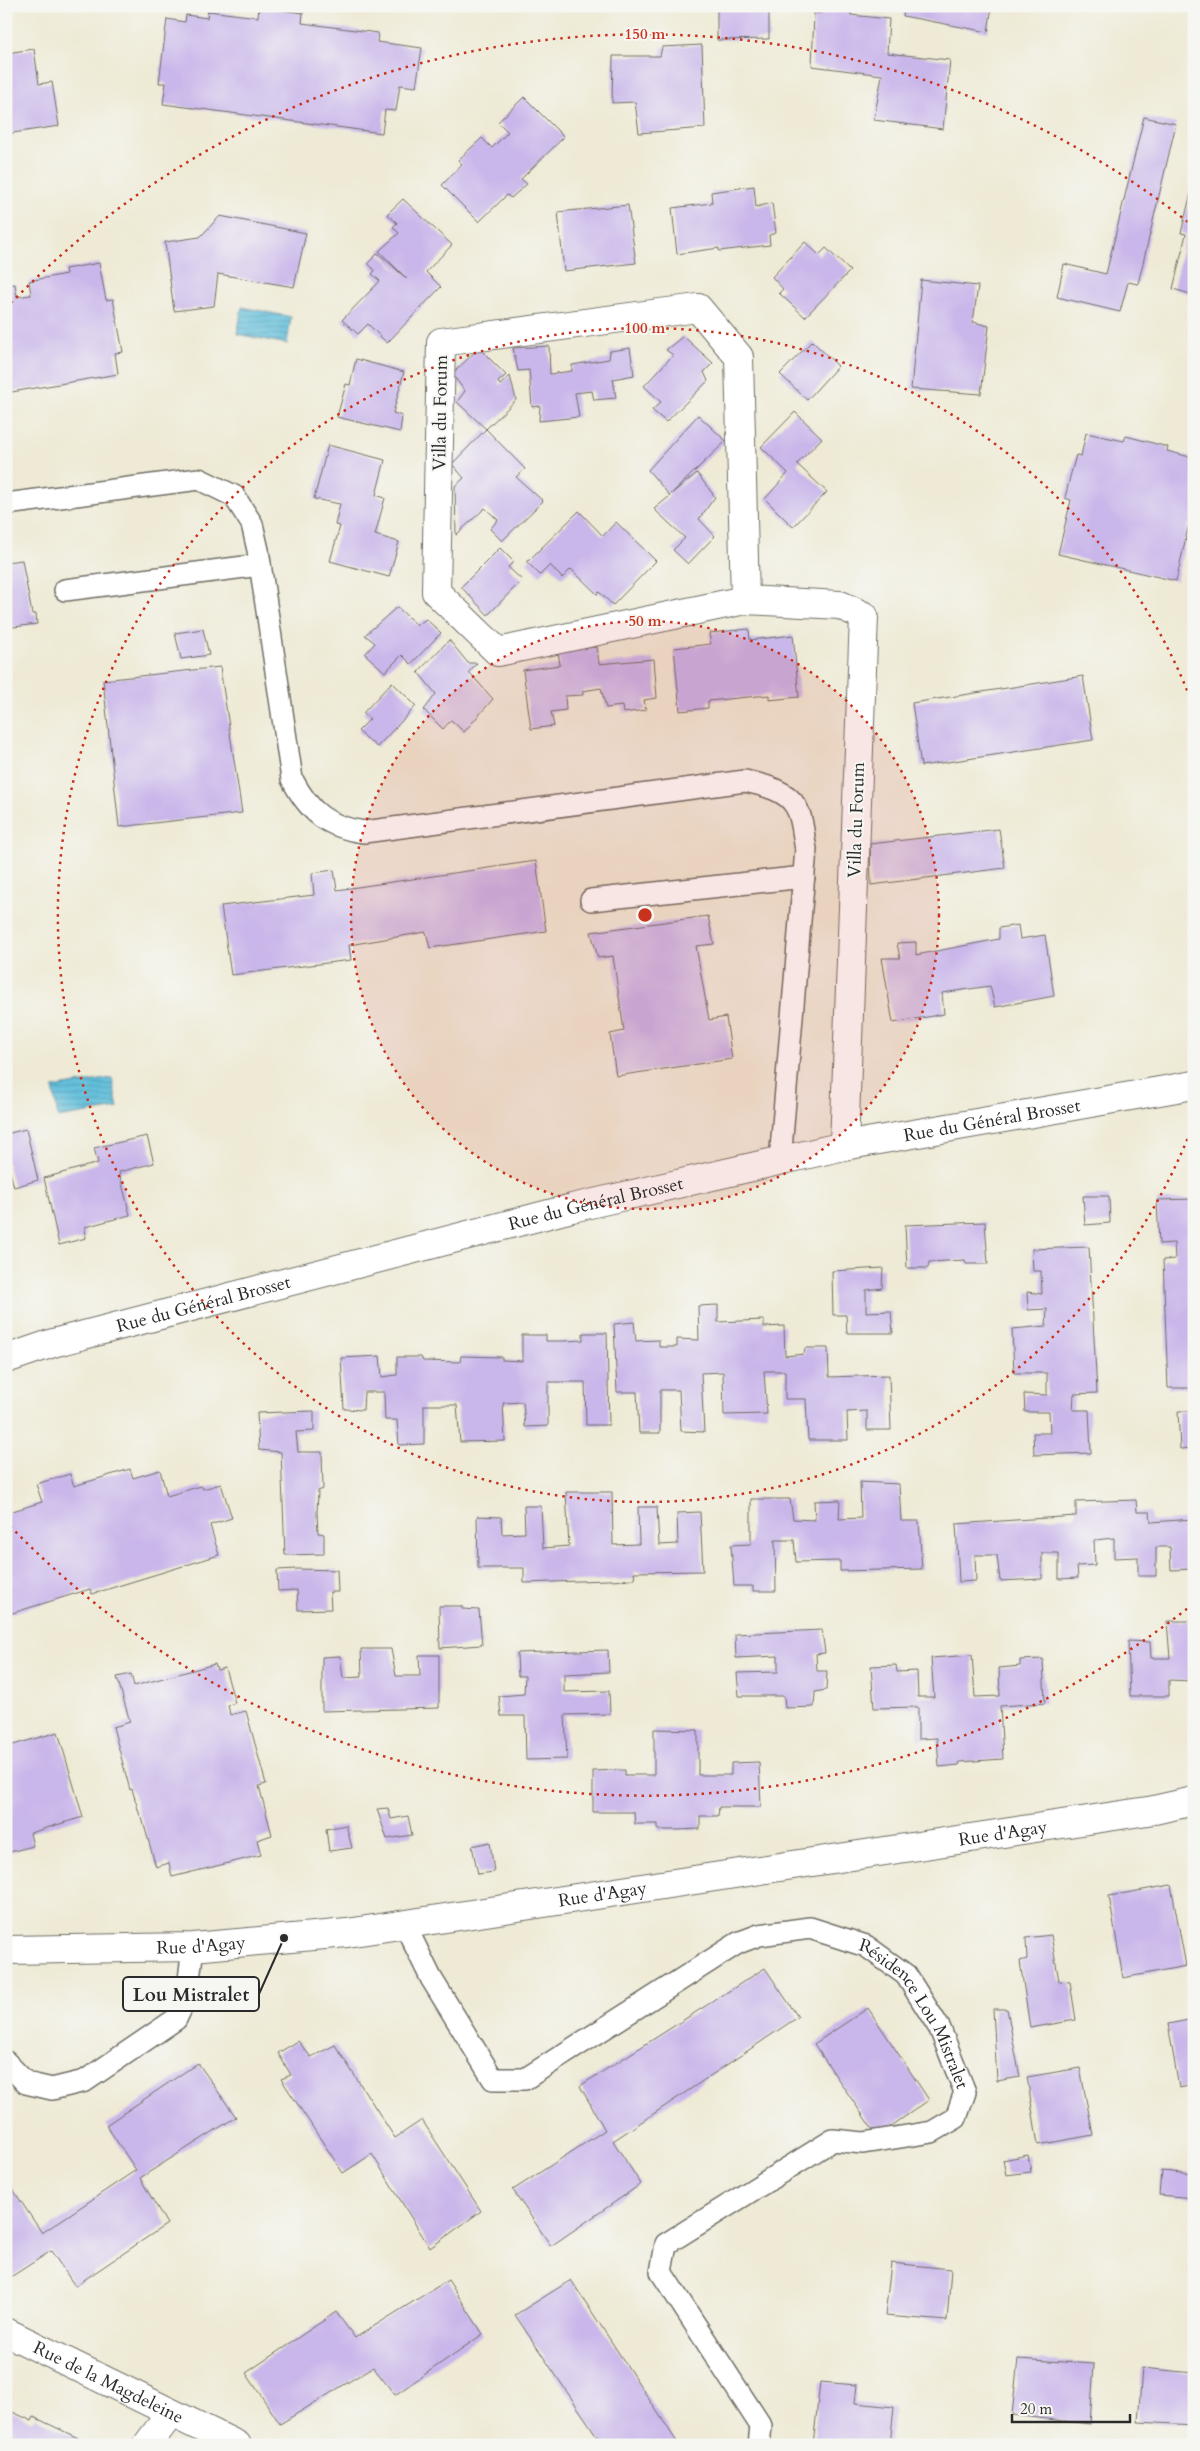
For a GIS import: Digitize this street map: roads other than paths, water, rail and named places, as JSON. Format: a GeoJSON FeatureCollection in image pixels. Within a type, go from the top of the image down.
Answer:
{"type":"FeatureCollection","features":[{"type":"Feature","properties":{"kind":"street","name":"Villa du Forum"},"geometry":{"type":"LineString","coordinates":[[744,600],[739,357],[698,308],[441,342],[436,592],[498,652],[744,600],[840,605],[864,616],[844,1146]]}},
{"type":"Feature","properties":{"kind":"street","name":"Rue du Général Brosset"},"geometry":{"type":"LineString","coordinates":[[6,1359],[53,1343],[572,1208],[780,1160],[844,1146],[1194,1085]]}},
{"type":"Feature","properties":{"kind":"street","name":"Rue d'Agay"},"geometry":{"type":"LineString","coordinates":[[6,1950],[193,1948],[348,1933],[854,1857],[1154,1810],[1194,1801]]}},
{"type":"Feature","properties":{"kind":"street","name":"Rue de la Magdeleine"},"geometry":{"type":"LineString","coordinates":[[6,2332],[236,2445]]}},
{"type":"Feature","properties":{"kind":"street"},"geometry":{"type":"LineString","coordinates":[[147,2445],[171,2413]]}},
{"type":"Feature","properties":{"kind":"lane"},"geometry":{"type":"LineString","coordinates":[[6,504],[199,479],[234,496],[245,510],[252,524],[260,565],[292,779],[301,796],[314,812],[347,830],[364,832],[746,781],[768,786],[787,797],[796,807],[806,849],[780,1160]]}},
{"type":"Feature","properties":{"kind":"lane"},"geometry":{"type":"LineString","coordinates":[[64,590],[260,565]]}},
{"type":"Feature","properties":{"kind":"lane"},"geometry":{"type":"LineString","coordinates":[[591,900],[804,877]]}},
{"type":"Feature","properties":{"kind":"lane","name":"Résidence Lou Mistralet"},"geometry":{"type":"LineString","coordinates":[[406,1925],[431,1978],[493,2079],[525,2079],[738,1943],[759,1935],[810,1928],[866,1946],[906,1975],[940,2029],[965,2092],[956,2118],[932,2132],[863,2143],[833,2140],[666,2244],[661,2272],[761,2426],[759,2445]]}},
{"type":"Feature","properties":{"kind":"lane"},"geometry":{"type":"LineString","coordinates":[[6,2062],[26,2083],[52,2089],[85,2081],[176,2019],[187,1996],[193,1948]]}},
{"type":"Feature","properties":{"kind":"water"},"geometry":{"type":"Polygon","coordinates":[[[242,307],[291,317],[287,344],[237,334],[242,307]]]}},
{"type":"Feature","properties":{"kind":"water"},"geometry":{"type":"Polygon","coordinates":[[[112,1078],[118,1108],[58,1118],[53,1088],[112,1078]]]}},
{"type":"Feature","properties":{"kind":"place","name":"Lou Mistralet"},"geometry":{"type":"Point","coordinates":[284,1938]}}]}
